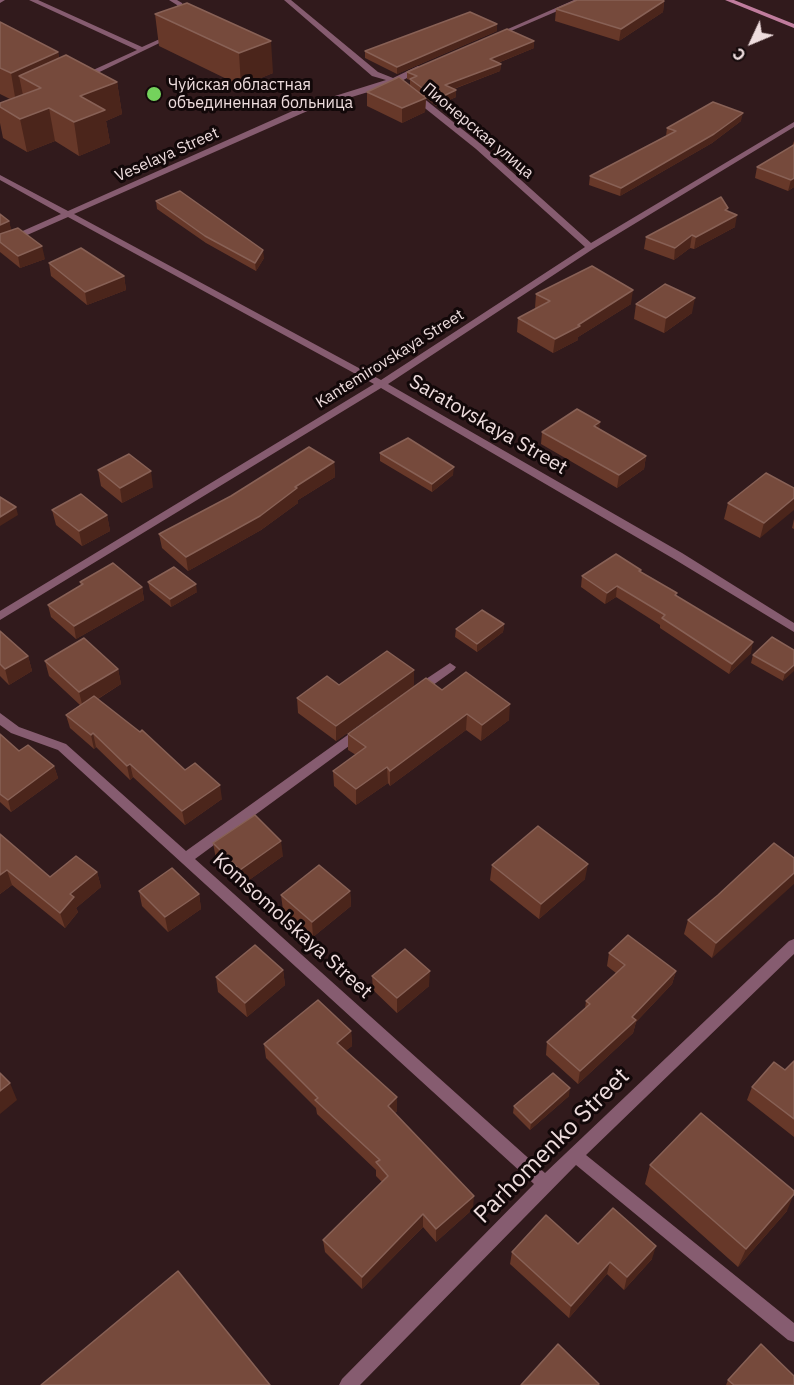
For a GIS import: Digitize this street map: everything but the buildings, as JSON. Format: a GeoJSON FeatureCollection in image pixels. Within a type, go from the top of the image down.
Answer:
{"type":"FeatureCollection","features":[{"type":"Feature","properties":{"kind":"main road"},"geometry":{"type":"LineString","coordinates":[[728,0],[794,26]]}},
{"type":"Feature","properties":{"kind":"street"},"geometry":{"type":"LineString","coordinates":[[32,0],[143,50]]}},
{"type":"Feature","properties":{"kind":"street"},"geometry":{"type":"LineString","coordinates":[[78,80],[173,35],[181,27],[184,16],[180,3],[172,0]]}},
{"type":"Feature","properties":{"kind":"street","name":"Пионерская улица"},"geometry":{"type":"LineString","coordinates":[[287,0],[375,74],[394,80],[479,147],[590,247]]}},
{"type":"Feature","properties":{"kind":"street"},"geometry":{"type":"LineString","coordinates":[[481,42],[580,0]]}},
{"type":"Feature","properties":{"kind":"street","name":"Veselaya Street"},"geometry":{"type":"LineString","coordinates":[[0,244],[309,107],[394,80],[427,66]]}},
{"type":"Feature","properties":{"kind":"street","name":"Kantemirovskaya Street"},"geometry":{"type":"LineString","coordinates":[[0,616],[381,384],[590,247],[794,124]]}},
{"type":"Feature","properties":{"kind":"street","name":"Saratovskaya Street"},"geometry":{"type":"LineString","coordinates":[[0,177],[381,384],[678,556],[794,628]]}},
{"type":"Feature","properties":{"kind":"street"},"geometry":{"type":"LineString","coordinates":[[403,701],[450,667]]}},
{"type":"Feature","properties":{"kind":"street","name":"Komsomolskaya Street"},"geometry":{"type":"LineString","coordinates":[[0,718],[15,730],[62,747],[545,1184]]}},
{"type":"Feature","properties":{"kind":"street"},"geometry":{"type":"LineString","coordinates":[[186,858],[375,721]]}},
{"type":"Feature","properties":{"kind":"street","name":"Parhomenko Street"},"geometry":{"type":"LineString","coordinates":[[348,1385],[545,1184],[794,945]]}},
{"type":"Feature","properties":{"kind":"street"},"geometry":{"type":"LineString","coordinates":[[575,1155],[794,1334]]}},
{"type":"Feature","properties":{"kind":"place","name":"Чуйская областная объединенная больница"},"geometry":{"type":"Point","coordinates":[154,94]}}]}
